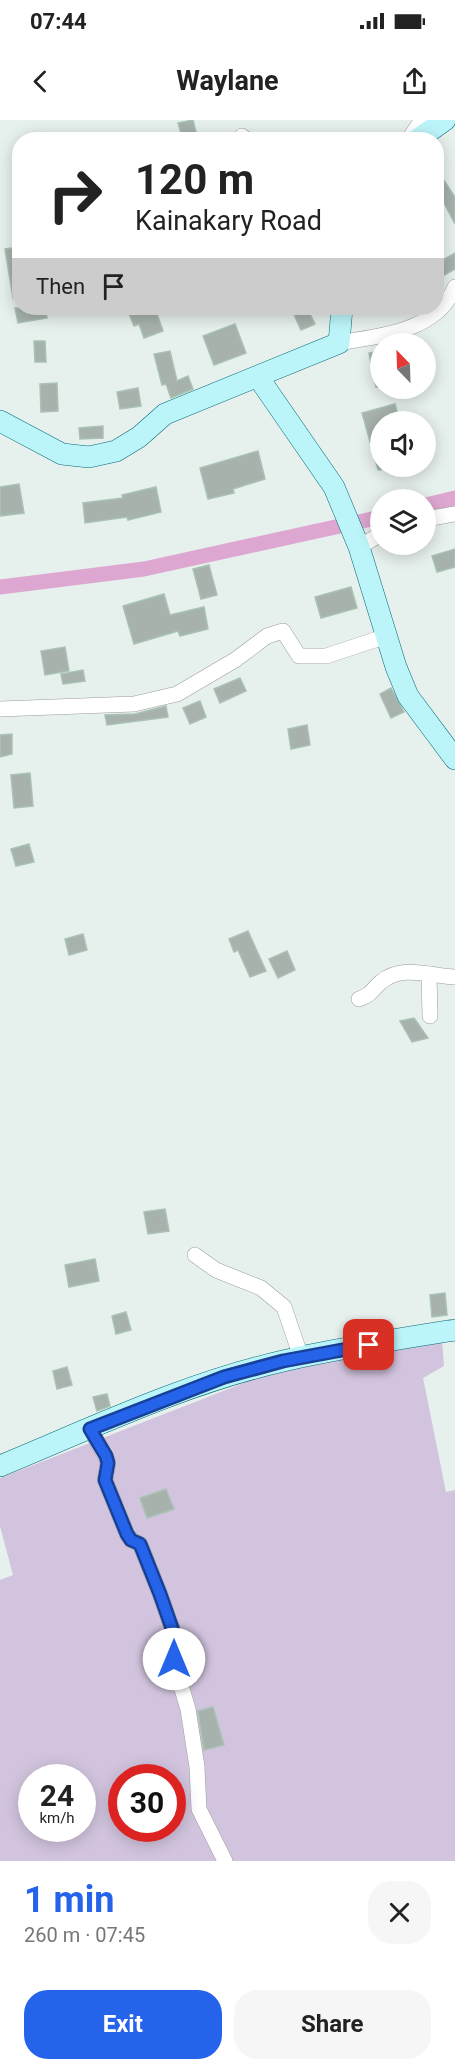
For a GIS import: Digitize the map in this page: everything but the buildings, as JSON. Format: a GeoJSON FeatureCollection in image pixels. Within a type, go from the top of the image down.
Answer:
{"type":"FeatureCollection","features":[{"type":"Feature","properties":{"kind":"main road"},"geometry":{"type":"LineString","coordinates":[[428,132],[445,120]]}},
{"type":"Feature","properties":{"kind":"main road"},"geometry":{"type":"LineString","coordinates":[[0,421],[62,454],[88,457],[116,451],[138,437],[165,414],[339,343],[341,315]]}},
{"type":"Feature","properties":{"kind":"main road"},"geometry":{"type":"LineString","coordinates":[[258,377],[334,487],[357,542],[408,696],[455,759]]}},
{"type":"Feature","properties":{"kind":"main road"},"geometry":{"type":"LineString","coordinates":[[0,1466],[224,1377],[301,1357],[455,1330]]}},
{"type":"Feature","properties":{"kind":"street"},"geometry":{"type":"LineString","coordinates":[[452,309],[455,287]]}},
{"type":"Feature","properties":{"kind":"street"},"geometry":{"type":"LineString","coordinates":[[339,343],[411,329],[440,315]]}},
{"type":"Feature","properties":{"kind":"street"},"geometry":{"type":"LineString","coordinates":[[436,517],[455,514]]}},
{"type":"Feature","properties":{"kind":"street"},"geometry":{"type":"LineString","coordinates":[[357,542],[370,538]]}},
{"type":"Feature","properties":{"kind":"street"},"geometry":{"type":"LineString","coordinates":[[0,709],[134,704],[177,694],[235,660],[267,636],[284,631],[299,656],[326,656],[387,636]]}},
{"type":"Feature","properties":{"kind":"street"},"geometry":{"type":"LineString","coordinates":[[359,999],[371,995],[381,981],[394,974],[412,971],[455,977]]}},
{"type":"Feature","properties":{"kind":"street"},"geometry":{"type":"LineString","coordinates":[[429,974],[429,1016]]}},
{"type":"Feature","properties":{"kind":"street"},"geometry":{"type":"LineString","coordinates":[[195,1255],[216,1270],[261,1288],[284,1307],[301,1357]]}},
{"type":"Feature","properties":{"kind":"street"},"geometry":{"type":"LineString","coordinates":[[90,1429],[108,1463],[105,1480],[127,1534],[141,1547],[179,1648],[174,1659],[188,1708],[197,1767],[199,1809],[225,1861]]}},
{"type":"Feature","properties":{"kind":"shaded area"},"geometry":{"type":"Polygon","coordinates":[[[442,1340],[444,1366],[423,1378],[446,1492],[455,1490],[455,1861],[0,1861],[0,1580],[13,1575],[0,1526],[0,1478],[267,1374],[442,1340]]]}},
{"type":"Feature","properties":{"kind":"waterway"},"geometry":{"type":"LineString","coordinates":[[436,503],[455,498]]}},
{"type":"Feature","properties":{"kind":"waterway"},"geometry":{"type":"LineString","coordinates":[[0,587],[144,569],[370,519]]}},
{"type":"Feature","properties":{"kind":"route"},"geometry":{"type":"LineString","coordinates":[[174,1659],[179,1648],[160,1594],[140,1544],[131,1540],[127,1534],[105,1480],[108,1468],[106,1456],[90,1429],[224,1377],[283,1361],[369,1345]]}}]}
